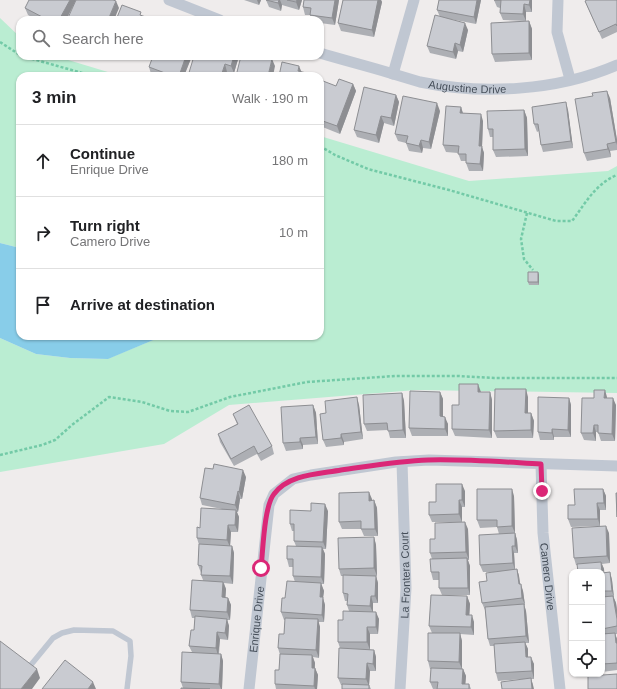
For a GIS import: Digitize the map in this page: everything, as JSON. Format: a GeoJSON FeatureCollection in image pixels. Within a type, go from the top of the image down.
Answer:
{"type":"FeatureCollection","features":[{"type":"Feature","properties":{"kind":"street"},"geometry":{"type":"LineString","coordinates":[[169,0],[210,16]]}},
{"type":"Feature","properties":{"kind":"street"},"geometry":{"type":"LineString","coordinates":[[393,74],[414,0]]}},
{"type":"Feature","properties":{"kind":"street"},"geometry":{"type":"LineString","coordinates":[[558,0],[556,32],[570,79]]}},
{"type":"Feature","properties":{"kind":"street","name":"Augustine Drive"},"geometry":{"type":"LineString","coordinates":[[324,54],[419,82],[489,90],[551,84],[608,69],[617,65]]}},
{"type":"Feature","properties":{"kind":"street","name":"Enrique Drive"},"geometry":{"type":"LineString","coordinates":[[249,689],[269,505],[274,494],[293,480],[311,475],[402,462],[429,460],[617,466]]}},
{"type":"Feature","properties":{"kind":"street","name":"La Frontera Court"},"geometry":{"type":"LineString","coordinates":[[400,689],[406,588],[402,462]]}},
{"type":"Feature","properties":{"kind":"street","name":"Camero Drive"},"geometry":{"type":"LineString","coordinates":[[541,464],[543,533],[560,689]]}},
{"type":"Feature","properties":{"kind":"lane"},"geometry":{"type":"LineString","coordinates":[[30,666],[53,638],[62,632],[74,630],[113,631],[130,641],[131,656],[127,689]]}},
{"type":"Feature","properties":{"kind":"path"},"geometry":{"type":"LineString","coordinates":[[0,42],[16,52]]}},
{"type":"Feature","properties":{"kind":"path"},"geometry":{"type":"LineString","coordinates":[[38,60],[79,72]]}},
{"type":"Feature","properties":{"kind":"path"},"geometry":{"type":"LineString","coordinates":[[324,148],[368,169],[449,190],[556,221],[572,221],[591,194],[617,175]]}},
{"type":"Feature","properties":{"kind":"path"},"geometry":{"type":"LineString","coordinates":[[527,213],[521,239],[524,259],[533,270]]}},
{"type":"Feature","properties":{"kind":"path"},"geometry":{"type":"LineString","coordinates":[[0,454],[42,446],[55,440],[77,421],[110,397],[142,402],[170,411],[188,412],[230,397],[307,382],[396,376],[617,378]]}},
{"type":"Feature","properties":{"kind":"green space"},"geometry":{"type":"Polygon","coordinates":[[[0,18],[16,33],[16,60],[68,60],[108,72],[16,72],[16,247],[0,243],[0,18]]]}},
{"type":"Feature","properties":{"kind":"green space"},"geometry":{"type":"Polygon","coordinates":[[[324,137],[469,181],[608,171],[617,166],[617,393],[416,390],[229,405],[164,444],[0,472],[0,338],[36,354],[70,358],[107,359],[153,340],[324,340],[324,137]]]}},
{"type":"Feature","properties":{"kind":"water"},"geometry":{"type":"Polygon","coordinates":[[[0,243],[16,247],[16,340],[153,340],[108,359],[70,358],[36,354],[0,338],[0,243]]]}},
{"type":"Feature","properties":{"kind":"building"},"geometry":{"type":"Polygon","coordinates":[[[29,0],[70,0],[61,16],[40,16],[25,8],[29,0]]]}},
{"type":"Feature","properties":{"kind":"building"},"geometry":{"type":"Polygon","coordinates":[[[76,0],[116,1],[110,16],[69,16],[76,0]]]}},
{"type":"Feature","properties":{"kind":"building"},"geometry":{"type":"Polygon","coordinates":[[[266,0],[279,0],[278,3],[266,0]]]}},
{"type":"Feature","properties":{"kind":"building"},"geometry":{"type":"Polygon","coordinates":[[[304,0],[335,0],[332,18],[310,15],[311,8],[303,7],[304,0]]]}},
{"type":"Feature","properties":{"kind":"building"},"geometry":{"type":"Polygon","coordinates":[[[343,0],[378,0],[372,30],[338,23],[343,0]]]}},
{"type":"Feature","properties":{"kind":"building"},"geometry":{"type":"Polygon","coordinates":[[[439,0],[477,0],[474,17],[437,10],[439,0]]]}},
{"type":"Feature","properties":{"kind":"building"},"geometry":{"type":"Polygon","coordinates":[[[501,0],[530,0],[529,5],[524,4],[523,14],[500,13],[501,0]]]}},
{"type":"Feature","properties":{"kind":"building"},"geometry":{"type":"Polygon","coordinates":[[[617,0],[617,26],[616,24],[599,32],[585,1],[617,0]]]}},
{"type":"Feature","properties":{"kind":"building"},"geometry":{"type":"Polygon","coordinates":[[[122,5],[141,12],[140,15],[143,16],[118,16],[122,5]]]}},
{"type":"Feature","properties":{"kind":"building"},"geometry":{"type":"Polygon","coordinates":[[[435,15],[465,23],[460,45],[455,43],[453,52],[427,46],[435,15]]]}},
{"type":"Feature","properties":{"kind":"building"},"geometry":{"type":"Polygon","coordinates":[[[529,21],[529,53],[492,54],[491,23],[529,21]]]}},
{"type":"Feature","properties":{"kind":"building"},"geometry":{"type":"Polygon","coordinates":[[[152,60],[185,60],[180,72],[162,72],[149,67],[152,60]]]}},
{"type":"Feature","properties":{"kind":"building"},"geometry":{"type":"Polygon","coordinates":[[[193,60],[233,60],[231,66],[225,64],[222,72],[189,72],[193,60]]]}},
{"type":"Feature","properties":{"kind":"building"},"geometry":{"type":"Polygon","coordinates":[[[240,60],[272,60],[269,72],[237,72],[240,60]]]}},
{"type":"Feature","properties":{"kind":"building"},"geometry":{"type":"Polygon","coordinates":[[[282,62],[299,66],[298,71],[302,72],[280,72],[282,62]]]}},
{"type":"Feature","properties":{"kind":"building"},"geometry":{"type":"Polygon","coordinates":[[[339,79],[353,84],[337,126],[324,121],[324,81],[336,86],[339,79]]]}},
{"type":"Feature","properties":{"kind":"building"},"geometry":{"type":"Polygon","coordinates":[[[364,87],[396,95],[391,118],[381,116],[376,135],[354,130],[364,87]]]}},
{"type":"Feature","properties":{"kind":"building"},"geometry":{"type":"Polygon","coordinates":[[[607,91],[616,142],[607,144],[608,149],[584,153],[575,99],[593,96],[592,93],[607,91]]]}},
{"type":"Feature","properties":{"kind":"building"},"geometry":{"type":"Polygon","coordinates":[[[403,96],[437,103],[429,142],[421,140],[419,146],[406,143],[408,136],[395,134],[403,96]]]}},
{"type":"Feature","properties":{"kind":"building"},"geometry":{"type":"Polygon","coordinates":[[[566,102],[571,141],[541,145],[538,124],[534,124],[532,107],[566,102]]]}},
{"type":"Feature","properties":{"kind":"building"},"geometry":{"type":"Polygon","coordinates":[[[446,106],[461,107],[460,113],[481,114],[479,146],[482,146],[480,164],[466,163],[466,154],[458,154],[459,146],[443,145],[446,106]]]}},
{"type":"Feature","properties":{"kind":"building"},"geometry":{"type":"Polygon","coordinates":[[[524,110],[525,149],[493,150],[493,129],[488,129],[487,111],[524,110]]]}},
{"type":"Feature","properties":{"kind":"building"},"geometry":{"type":"Polygon","coordinates":[[[528,272],[538,272],[538,282],[528,282],[528,272]]]}},
{"type":"Feature","properties":{"kind":"building"},"geometry":{"type":"Polygon","coordinates":[[[459,384],[478,384],[478,392],[490,392],[489,430],[452,429],[452,405],[459,405],[459,384]]]}},
{"type":"Feature","properties":{"kind":"building"},"geometry":{"type":"Polygon","coordinates":[[[495,389],[526,389],[525,413],[531,413],[531,430],[494,431],[495,389]]]}},
{"type":"Feature","properties":{"kind":"building"},"geometry":{"type":"Polygon","coordinates":[[[594,390],[605,390],[604,398],[613,398],[612,434],[598,433],[598,425],[594,425],[593,433],[581,433],[582,398],[594,398],[594,390]]]}},
{"type":"Feature","properties":{"kind":"building"},"geometry":{"type":"Polygon","coordinates":[[[410,391],[440,392],[440,416],[445,417],[445,429],[409,428],[410,391]]]}},
{"type":"Feature","properties":{"kind":"building"},"geometry":{"type":"Polygon","coordinates":[[[402,393],[403,430],[388,431],[387,423],[364,424],[363,395],[402,393]]]}},
{"type":"Feature","properties":{"kind":"building"},"geometry":{"type":"Polygon","coordinates":[[[357,397],[361,432],[341,434],[341,438],[323,440],[320,414],[326,413],[325,401],[357,397]]]}},
{"type":"Feature","properties":{"kind":"building"},"geometry":{"type":"Polygon","coordinates":[[[538,397],[569,398],[568,430],[552,429],[552,433],[538,432],[538,397]]]}},
{"type":"Feature","properties":{"kind":"building"},"geometry":{"type":"Polygon","coordinates":[[[249,405],[272,446],[258,454],[254,446],[231,459],[218,434],[238,424],[233,414],[249,405]]]}},
{"type":"Feature","properties":{"kind":"building"},"geometry":{"type":"Polygon","coordinates":[[[313,405],[316,437],[300,438],[300,442],[283,443],[281,407],[313,405]]]}},
{"type":"Feature","properties":{"kind":"building"},"geometry":{"type":"Polygon","coordinates":[[[214,464],[243,470],[235,505],[200,498],[205,468],[213,469],[214,464]]]}},
{"type":"Feature","properties":{"kind":"building"},"geometry":{"type":"Polygon","coordinates":[[[436,484],[462,484],[462,500],[459,500],[459,514],[429,515],[429,502],[436,502],[436,484]]]}},
{"type":"Feature","properties":{"kind":"building"},"geometry":{"type":"Polygon","coordinates":[[[477,489],[512,489],[512,526],[497,527],[497,520],[477,520],[477,489]]]}},
{"type":"Feature","properties":{"kind":"building"},"geometry":{"type":"Polygon","coordinates":[[[574,489],[603,489],[604,503],[597,503],[598,519],[568,519],[568,505],[575,505],[574,489]]]}},
{"type":"Feature","properties":{"kind":"building"},"geometry":{"type":"Polygon","coordinates":[[[369,492],[369,501],[374,500],[375,529],[361,529],[361,521],[339,522],[339,493],[369,492]]]}},
{"type":"Feature","properties":{"kind":"building"},"geometry":{"type":"Polygon","coordinates":[[[616,493],[617,493],[617,517],[616,493]]]}},
{"type":"Feature","properties":{"kind":"building"},"geometry":{"type":"Polygon","coordinates":[[[311,503],[325,504],[323,542],[294,541],[294,524],[290,524],[290,510],[311,511],[311,503]]]}},
{"type":"Feature","properties":{"kind":"building"},"geometry":{"type":"Polygon","coordinates":[[[201,508],[236,510],[235,525],[228,525],[227,540],[197,538],[197,527],[200,528],[201,508]]]}},
{"type":"Feature","properties":{"kind":"building"},"geometry":{"type":"Polygon","coordinates":[[[465,522],[466,552],[430,553],[430,539],[435,539],[435,523],[465,522]]]}},
{"type":"Feature","properties":{"kind":"building"},"geometry":{"type":"Polygon","coordinates":[[[606,526],[607,556],[574,558],[572,528],[606,526]]]}},
{"type":"Feature","properties":{"kind":"building"},"geometry":{"type":"Polygon","coordinates":[[[515,533],[515,546],[512,546],[513,563],[480,565],[479,535],[515,533]]]}},
{"type":"Feature","properties":{"kind":"building"},"geometry":{"type":"Polygon","coordinates":[[[374,537],[374,568],[339,569],[338,538],[374,537]]]}},
{"type":"Feature","properties":{"kind":"building"},"geometry":{"type":"Polygon","coordinates":[[[199,544],[232,546],[230,576],[201,575],[202,566],[198,565],[199,544]]]}},
{"type":"Feature","properties":{"kind":"building"},"geometry":{"type":"Polygon","coordinates":[[[287,546],[322,547],[321,577],[293,576],[293,559],[287,559],[287,546]]]}},
{"type":"Feature","properties":{"kind":"building"},"geometry":{"type":"Polygon","coordinates":[[[467,558],[468,588],[439,588],[439,572],[431,572],[430,559],[467,558]]]}},
{"type":"Feature","properties":{"kind":"building"},"geometry":{"type":"Polygon","coordinates":[[[601,562],[602,569],[578,569],[577,564],[601,562]]]}},
{"type":"Feature","properties":{"kind":"building"},"geometry":{"type":"Polygon","coordinates":[[[517,569],[519,584],[521,584],[522,598],[482,603],[479,582],[487,581],[486,573],[517,569]]]}},
{"type":"Feature","properties":{"kind":"building"},"geometry":{"type":"Polygon","coordinates":[[[610,572],[612,591],[605,591],[605,573],[610,572]]]}},
{"type":"Feature","properties":{"kind":"building"},"geometry":{"type":"Polygon","coordinates":[[[343,575],[376,576],[375,596],[371,596],[370,606],[347,605],[348,594],[343,593],[343,575]]]}},
{"type":"Feature","properties":{"kind":"building"},"geometry":{"type":"Polygon","coordinates":[[[192,580],[223,582],[222,597],[228,598],[227,612],[190,610],[192,580]]]}},
{"type":"Feature","properties":{"kind":"building"},"geometry":{"type":"Polygon","coordinates":[[[287,581],[321,583],[320,597],[323,597],[322,615],[281,612],[282,598],[285,598],[287,581]]]}},
{"type":"Feature","properties":{"kind":"building"},"geometry":{"type":"Polygon","coordinates":[[[431,595],[467,596],[466,615],[472,615],[471,627],[429,626],[431,595]]]}},
{"type":"Feature","properties":{"kind":"building"},"geometry":{"type":"Polygon","coordinates":[[[613,596],[617,626],[605,628],[605,605],[605,597],[613,596]]]}},
{"type":"Feature","properties":{"kind":"building"},"geometry":{"type":"Polygon","coordinates":[[[524,604],[526,636],[488,639],[485,607],[524,604]]]}},
{"type":"Feature","properties":{"kind":"building"},"geometry":{"type":"Polygon","coordinates":[[[343,611],[376,612],[376,627],[367,627],[367,642],[338,642],[338,620],[343,620],[343,611]]]}},
{"type":"Feature","properties":{"kind":"building"},"geometry":{"type":"Polygon","coordinates":[[[195,616],[227,619],[225,633],[217,632],[216,648],[189,646],[191,630],[194,630],[195,616]]]}},
{"type":"Feature","properties":{"kind":"building"},"geometry":{"type":"Polygon","coordinates":[[[285,618],[318,619],[316,650],[278,648],[279,634],[284,634],[285,618]]]}},
{"type":"Feature","properties":{"kind":"building"},"geometry":{"type":"Polygon","coordinates":[[[428,633],[460,633],[459,662],[428,661],[428,633]]]}},
{"type":"Feature","properties":{"kind":"building"},"geometry":{"type":"Polygon","coordinates":[[[615,633],[617,643],[617,663],[605,664],[605,634],[615,633]]]}},
{"type":"Feature","properties":{"kind":"building"},"geometry":{"type":"Polygon","coordinates":[[[0,641],[37,669],[21,689],[0,689],[0,641]]]}},
{"type":"Feature","properties":{"kind":"building"},"geometry":{"type":"Polygon","coordinates":[[[525,642],[526,657],[531,657],[532,671],[496,673],[494,644],[525,642]]]}},
{"type":"Feature","properties":{"kind":"building"},"geometry":{"type":"Polygon","coordinates":[[[339,648],[374,650],[373,664],[367,663],[366,679],[338,678],[339,648]]]}},
{"type":"Feature","properties":{"kind":"building"},"geometry":{"type":"Polygon","coordinates":[[[182,652],[221,654],[219,684],[181,682],[182,652]]]}},
{"type":"Feature","properties":{"kind":"building"},"geometry":{"type":"Polygon","coordinates":[[[280,654],[312,655],[312,668],[315,668],[314,686],[275,684],[275,670],[279,670],[280,654]]]}},
{"type":"Feature","properties":{"kind":"building"},"geometry":{"type":"Polygon","coordinates":[[[65,660],[93,682],[88,689],[42,689],[65,660]]]}},
{"type":"Feature","properties":{"kind":"building"},"geometry":{"type":"Polygon","coordinates":[[[431,668],[463,669],[462,684],[469,684],[469,689],[437,689],[438,682],[430,682],[431,668]]]}},
{"type":"Feature","properties":{"kind":"building"},"geometry":{"type":"Polygon","coordinates":[[[617,674],[617,689],[588,689],[588,677],[605,677],[605,675],[617,674]]]}},
{"type":"Feature","properties":{"kind":"building"},"geometry":{"type":"Polygon","coordinates":[[[531,678],[532,689],[502,689],[501,682],[531,678]]]}},
{"type":"Feature","properties":{"kind":"building"},"geometry":{"type":"Polygon","coordinates":[[[342,684],[369,685],[369,689],[342,689],[342,684]]]}},
{"type":"Feature","properties":{"kind":"building"},"geometry":{"type":"Polygon","coordinates":[[[181,688],[210,689],[181,689],[181,688]]]}},
{"type":"Feature","properties":{"kind":"route"},"geometry":{"type":"LineString","coordinates":[[261,568],[266,522],[269,505],[274,494],[284,485],[293,480],[311,475],[396,462],[429,460],[541,464],[542,491]]}}]}
